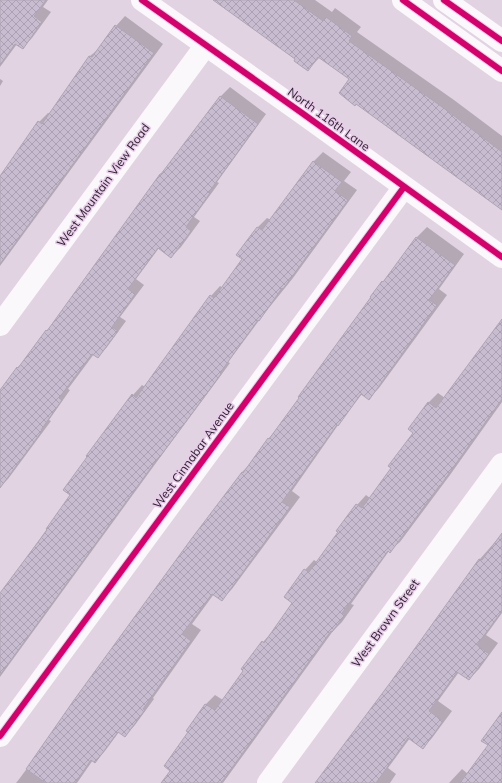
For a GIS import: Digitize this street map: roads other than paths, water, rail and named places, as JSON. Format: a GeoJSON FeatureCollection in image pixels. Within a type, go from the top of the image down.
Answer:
{"type":"FeatureCollection","features":[{"type":"Feature","properties":{"kind":"street","name":"North 116th Lane"},"geometry":{"type":"LineString","coordinates":[[142,0],[502,257]]}},
{"type":"Feature","properties":{"kind":"street"},"geometry":{"type":"LineString","coordinates":[[403,0],[502,71]]}},
{"type":"Feature","properties":{"kind":"street"},"geometry":{"type":"LineString","coordinates":[[444,0],[502,41]]}},
{"type":"Feature","properties":{"kind":"street","name":"West Mountain View Road"},"geometry":{"type":"LineString","coordinates":[[0,325],[206,45]]}},
{"type":"Feature","properties":{"kind":"street","name":"West Cinnabar Avenue"},"geometry":{"type":"LineString","coordinates":[[0,736],[404,187]]}},
{"type":"Feature","properties":{"kind":"street","name":"West Brown Street"},"geometry":{"type":"LineString","coordinates":[[268,783],[502,464]]}}]}
